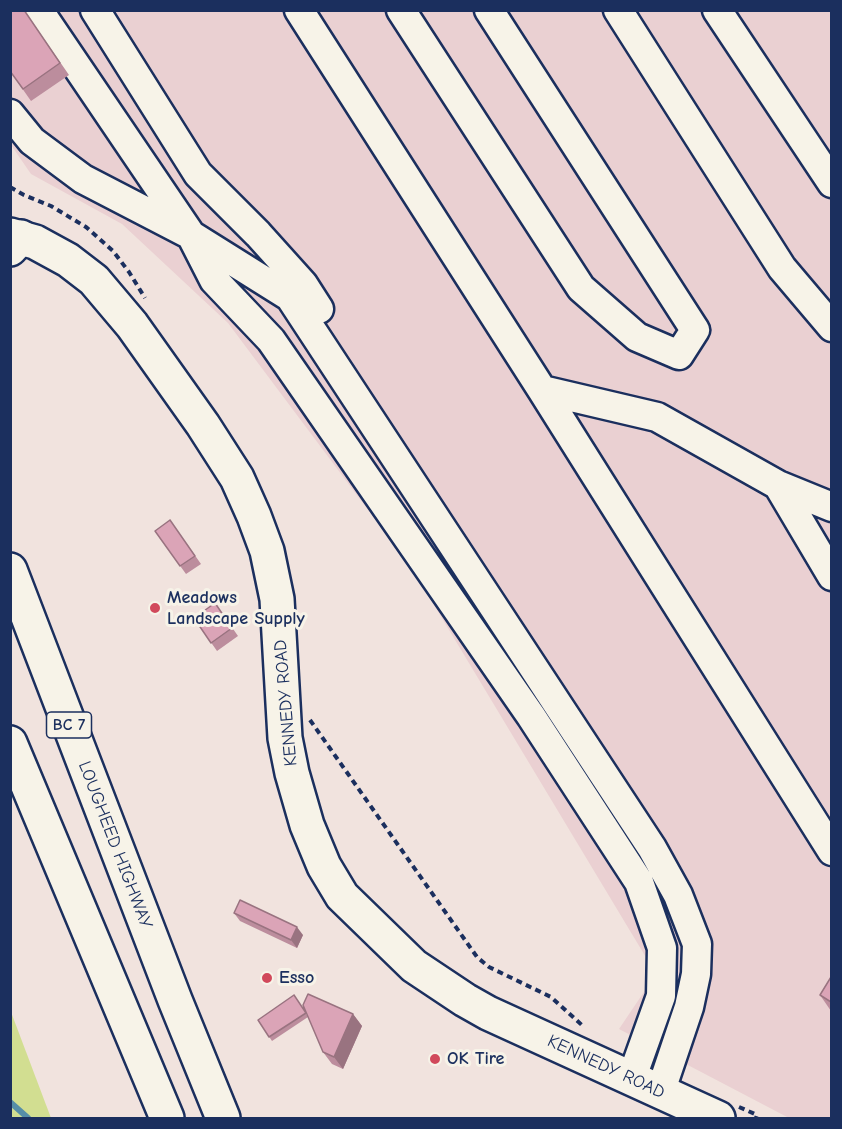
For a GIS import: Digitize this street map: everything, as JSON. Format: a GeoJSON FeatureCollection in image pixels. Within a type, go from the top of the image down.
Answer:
{"type":"FeatureCollection","features":[{"type":"Feature","properties":{"kind":"main road","name":"KENNEDY ROAD"},"geometry":{"type":"LineString","coordinates":[[14,241],[68,260],[94,280],[132,325],[203,425],[237,478],[267,551],[277,599],[285,738],[292,774],[307,825],[324,866],[342,896],[414,966],[488,1013],[718,1119]]}},
{"type":"Feature","properties":{"kind":"main road","name":"LOUGHEED HIGHWAY"},"geometry":{"type":"LineString","coordinates":[[10,570],[223,1119]]}},
{"type":"Feature","properties":{"kind":"main road"},"geometry":{"type":"LineString","coordinates":[[10,743],[167,1119]]}},
{"type":"Feature","properties":{"kind":"lane"},"geometry":{"type":"LineString","coordinates":[[36,10],[46,21],[191,234],[214,280],[271,340],[531,716],[639,882],[662,948],[662,996],[646,1086]]}},
{"type":"Feature","properties":{"kind":"lane"},"geometry":{"type":"LineString","coordinates":[[95,10],[198,174],[258,234],[303,285],[669,839],[694,885],[696,974],[689,1007],[646,1086]]}},
{"type":"Feature","properties":{"kind":"lane"},"geometry":{"type":"LineString","coordinates":[[299,10],[542,390],[831,851]]}},
{"type":"Feature","properties":{"kind":"lane"},"geometry":{"type":"LineString","coordinates":[[401,10],[581,288],[637,337],[679,355],[694,330],[489,10]]}},
{"type":"Feature","properties":{"kind":"lane"},"geometry":{"type":"LineString","coordinates":[[618,10],[782,268],[831,327]]}},
{"type":"Feature","properties":{"kind":"lane"},"geometry":{"type":"LineString","coordinates":[[717,10],[831,183]]}},
{"type":"Feature","properties":{"kind":"lane"},"geometry":{"type":"LineString","coordinates":[[10,114],[33,141],[83,179],[191,234],[290,297],[652,848],[678,895],[697,944]]}},
{"type":"Feature","properties":{"kind":"lane"},"geometry":{"type":"LineString","coordinates":[[542,390],[657,417],[778,484],[831,507]]}},
{"type":"Feature","properties":{"kind":"lane"},"geometry":{"type":"LineString","coordinates":[[778,484],[831,576]]}},
{"type":"Feature","properties":{"kind":"shaded area"},"geometry":{"type":"Polygon","coordinates":[[[10,11],[831,11],[831,1118],[789,1118],[619,1029],[656,974],[413,570],[228,323],[122,224],[31,174],[11,145],[10,11]]]}},
{"type":"Feature","properties":{"kind":"green space"},"geometry":{"type":"Polygon","coordinates":[[[11,1012],[51,1118],[11,1118],[11,1012]]]}},
{"type":"Feature","properties":{"kind":"building"},"geometry":{"type":"Polygon","coordinates":[[[10,10],[24,10],[60,63],[23,89],[10,71],[10,10]]]}},
{"type":"Feature","properties":{"kind":"building"},"geometry":{"type":"Polygon","coordinates":[[[170,520],[195,556],[180,566],[155,531],[170,520]]]}},
{"type":"Feature","properties":{"kind":"building"},"geometry":{"type":"Polygon","coordinates":[[[215,603],[232,628],[211,643],[194,618],[215,603]]]}},
{"type":"Feature","properties":{"kind":"building"},"geometry":{"type":"Polygon","coordinates":[[[240,900],[297,927],[291,940],[234,913],[240,900]]]}},
{"type":"Feature","properties":{"kind":"building"},"geometry":{"type":"Polygon","coordinates":[[[831,977],[831,1002],[820,995],[831,977]]]}},
{"type":"Feature","properties":{"kind":"building"},"geometry":{"type":"Polygon","coordinates":[[[308,994],[353,1014],[334,1057],[323,1052],[303,1005],[308,994]]]}},
{"type":"Feature","properties":{"kind":"building"},"geometry":{"type":"Polygon","coordinates":[[[294,995],[306,1013],[269,1037],[258,1020],[294,995]]]}},
{"type":"Feature","properties":{"kind":"waterway"},"geometry":{"type":"LineString","coordinates":[[10,1102],[28,1118]]}},
{"type":"Feature","properties":{"kind":"place","name":"Meadows Landscape Supply"},"geometry":{"type":"Point","coordinates":[155,608]}},
{"type":"Feature","properties":{"kind":"place","name":"Esso"},"geometry":{"type":"Point","coordinates":[267,978]}},
{"type":"Feature","properties":{"kind":"place","name":"OK Tire"},"geometry":{"type":"Point","coordinates":[435,1059]}}]}
